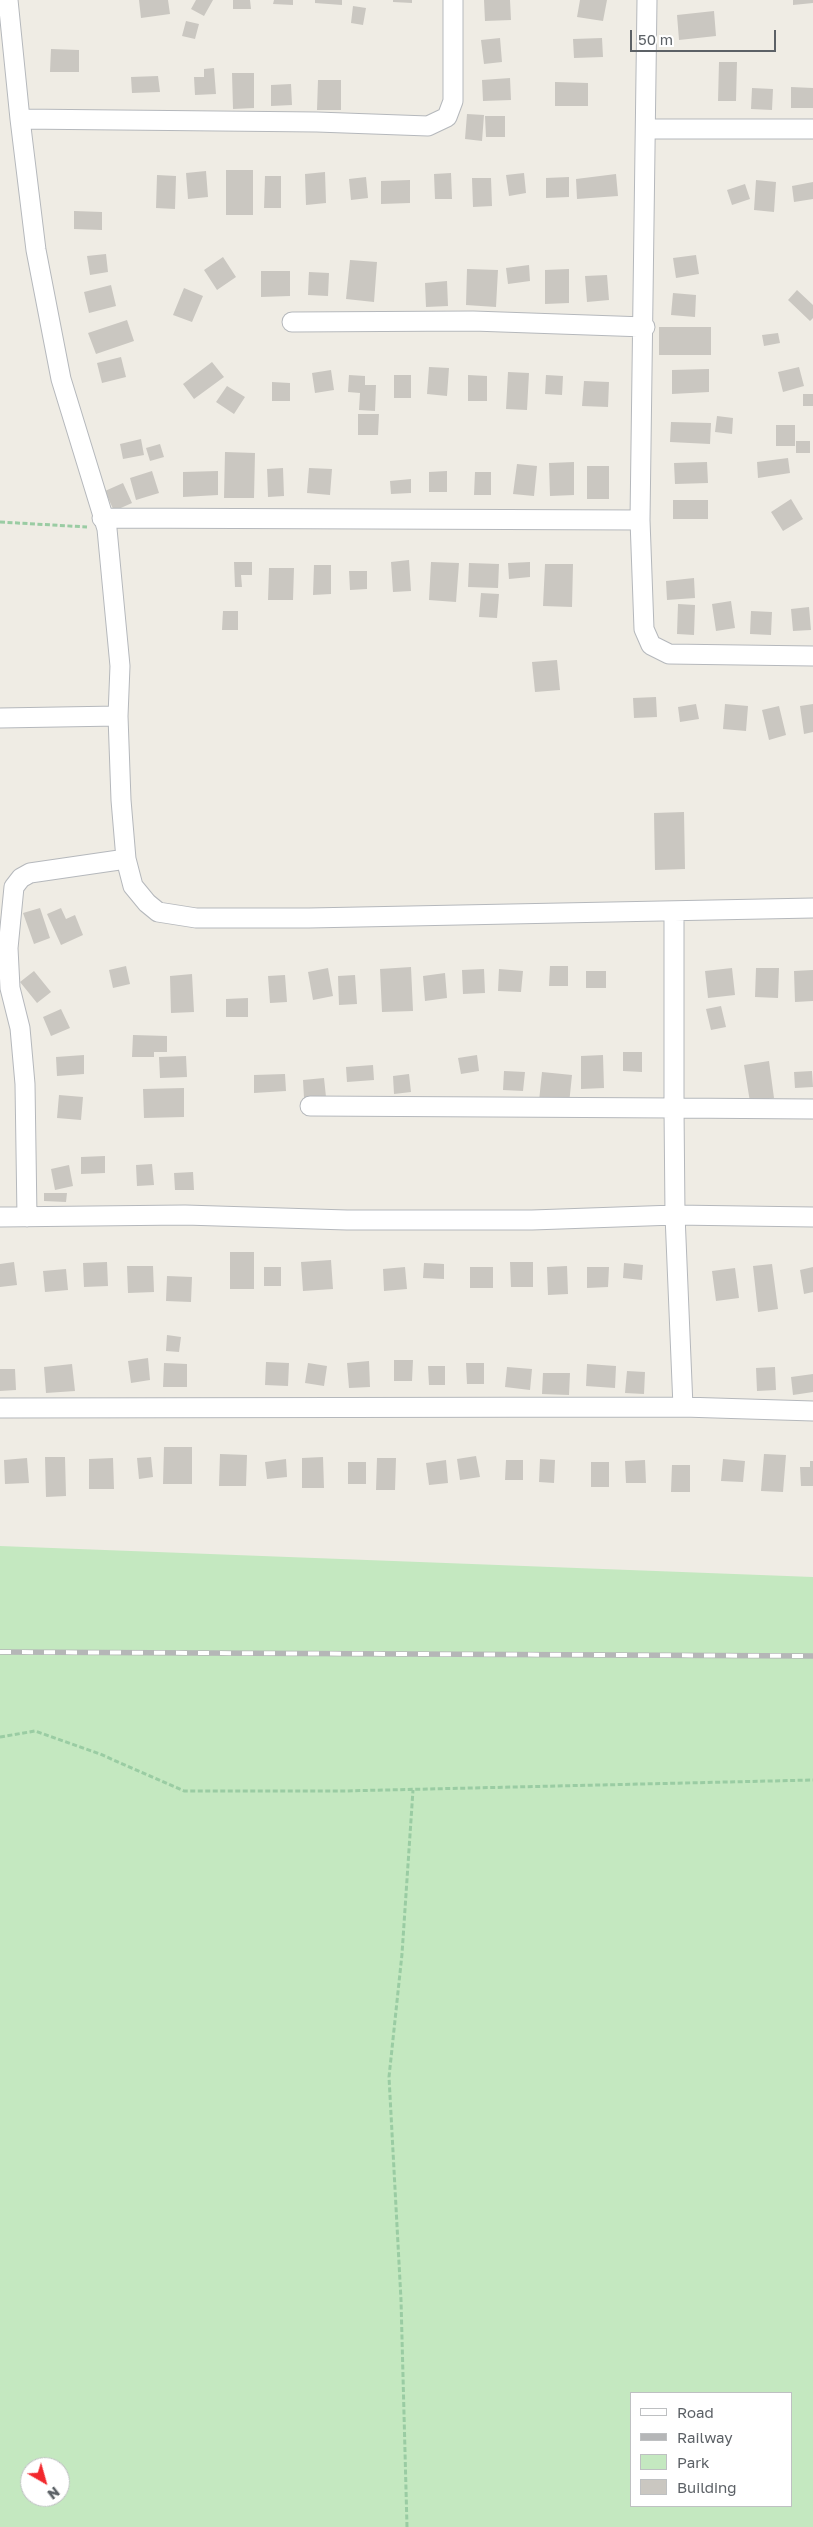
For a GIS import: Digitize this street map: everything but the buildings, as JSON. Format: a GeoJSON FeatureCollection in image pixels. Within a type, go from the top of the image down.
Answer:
{"type":"FeatureCollection","features":[{"type":"Feature","properties":{"kind":"street"},"geometry":{"type":"LineString","coordinates":[[8,0],[36,250],[62,379],[104,523],[120,666],[118,716],[121,800],[126,859],[134,886],[147,903],[158,912],[196,918],[813,908]]}},
{"type":"Feature","properties":{"kind":"street"},"geometry":{"type":"LineString","coordinates":[[20,119],[316,122],[428,126],[447,117],[453,101],[452,0]]}},
{"type":"Feature","properties":{"kind":"street"},"geometry":{"type":"LineString","coordinates":[[647,0],[645,327],[640,520],[644,629],[651,645],[669,654],[813,656]]}},
{"type":"Feature","properties":{"kind":"street"},"geometry":{"type":"LineString","coordinates":[[646,129],[813,129]]}},
{"type":"Feature","properties":{"kind":"street"},"geometry":{"type":"LineString","coordinates":[[292,322],[473,322],[645,327]]}},
{"type":"Feature","properties":{"kind":"street"},"geometry":{"type":"LineString","coordinates":[[104,523],[640,520]]}},
{"type":"Feature","properties":{"kind":"street"},"geometry":{"type":"LineString","coordinates":[[0,718],[118,716]]}},
{"type":"Feature","properties":{"kind":"street"},"geometry":{"type":"LineString","coordinates":[[27,1217],[27,1145],[20,1028],[5,989],[14,887],[22,878],[30,873],[54,872],[126,859]]}},
{"type":"Feature","properties":{"kind":"street"},"geometry":{"type":"LineString","coordinates":[[674,911],[675,1216],[684,1407]]}},
{"type":"Feature","properties":{"kind":"street"},"geometry":{"type":"LineString","coordinates":[[310,1106],[813,1109]]}},
{"type":"Feature","properties":{"kind":"street"},"geometry":{"type":"LineString","coordinates":[[0,1218],[185,1215],[347,1220],[532,1220],[675,1216],[813,1217]]}},
{"type":"Feature","properties":{"kind":"street"},"geometry":{"type":"LineString","coordinates":[[0,1408],[684,1407],[813,1410]]}},
{"type":"Feature","properties":{"kind":"path"},"geometry":{"type":"LineString","coordinates":[[0,522],[104,523]]}},
{"type":"Feature","properties":{"kind":"path"},"geometry":{"type":"LineString","coordinates":[[0,1737],[35,1731],[100,1754],[184,1791],[413,1790],[813,1780]]}},
{"type":"Feature","properties":{"kind":"path"},"geometry":{"type":"LineString","coordinates":[[407,2527],[401,2300],[390,2077],[402,1954],[413,1790]]}},
{"type":"Feature","properties":{"kind":"green space"},"geometry":{"type":"Polygon","coordinates":[[[0,1546],[813,1577],[813,2527],[0,2527],[0,1546]]]}},
{"type":"Feature","properties":{"kind":"railway"},"geometry":{"type":"LineString","coordinates":[[0,1652],[813,1656]]}}]}
